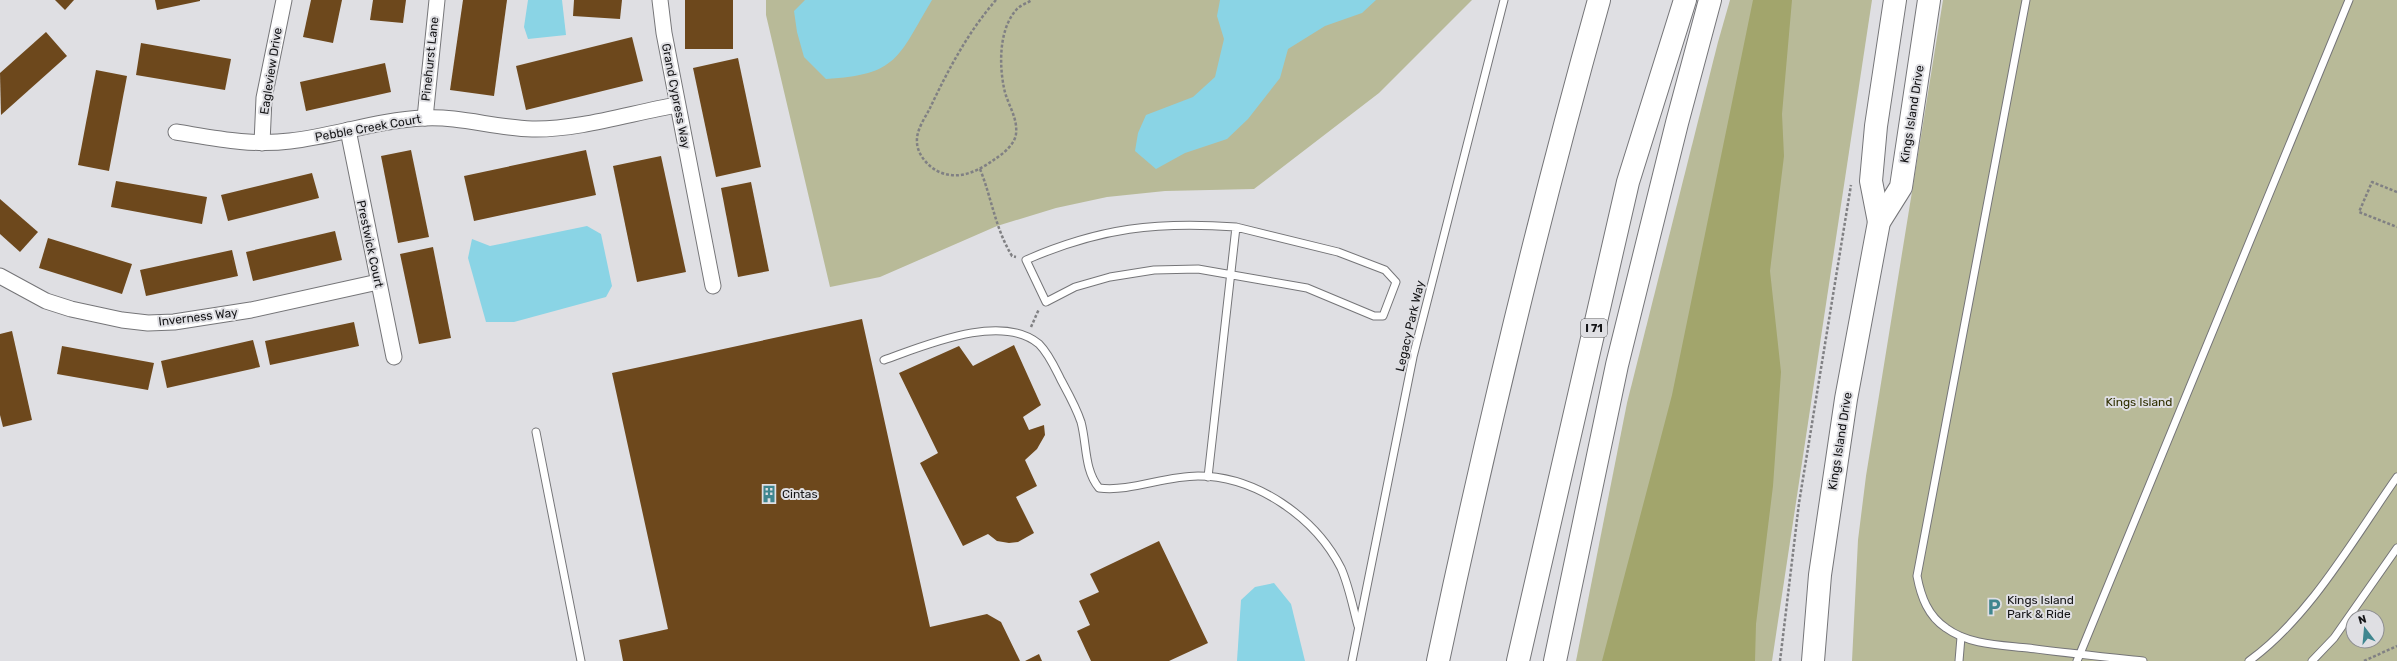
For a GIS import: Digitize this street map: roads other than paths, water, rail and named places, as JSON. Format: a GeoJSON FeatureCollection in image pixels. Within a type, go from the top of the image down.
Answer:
{"type":"FeatureCollection","features":[{"type":"Feature","properties":{"kind":"main road"},"geometry":{"type":"LineString","coordinates":[[1438,661],[1470,509],[1527,272],[1599,0]]}},
{"type":"Feature","properties":{"kind":"main road","name":"I 71"},"geometry":{"type":"LineString","coordinates":[[1518,661],[1628,182],[1685,0]]}},
{"type":"Feature","properties":{"kind":"main road"},"geometry":{"type":"LineString","coordinates":[[1555,661],[1617,364],[1677,123],[1710,0]]}},
{"type":"Feature","properties":{"kind":"main road","name":"Kings Island Drive"},"geometry":{"type":"LineString","coordinates":[[1879,222],[1870,181],[1876,126],[1895,0]]}},
{"type":"Feature","properties":{"kind":"main road","name":"Kings Island Drive"},"geometry":{"type":"LineString","coordinates":[[1813,661],[1820,575],[1846,398],[1879,222],[1901,187],[1929,0]]}},
{"type":"Feature","properties":{"kind":"street","name":"Eagleview Drive"},"geometry":{"type":"LineString","coordinates":[[262,143],[264,98],[284,0]]}},
{"type":"Feature","properties":{"kind":"street","name":"Pinehurst Lane"},"geometry":{"type":"LineString","coordinates":[[425,118],[437,0]]}},
{"type":"Feature","properties":{"kind":"street","name":"Grand Cypress Way"},"geometry":{"type":"LineString","coordinates":[[660,0],[664,33],[677,105],[713,286]]}},
{"type":"Feature","properties":{"kind":"street","name":"Pebble Creek Court"},"geometry":{"type":"LineString","coordinates":[[176,132],[240,142],[262,143],[291,141],[425,118],[456,118],[532,129],[571,126],[677,105]]}},
{"type":"Feature","properties":{"kind":"street","name":"Prestwick Court"},"geometry":{"type":"LineString","coordinates":[[348,130],[394,357]]}},
{"type":"Feature","properties":{"kind":"street","name":"Inverness Way"},"geometry":{"type":"LineString","coordinates":[[0,277],[46,301],[71,310],[122,320],[148,323],[174,322],[251,310],[378,282]]}},
{"type":"Feature","properties":{"kind":"lane","name":"Legacy Park Way"},"geometry":{"type":"LineString","coordinates":[[1352,661],[1413,357],[1504,0]]}},
{"type":"Feature","properties":{"kind":"lane"},"geometry":{"type":"LineString","coordinates":[[2026,0],[1917,576],[1921,596],[1931,614],[1945,628],[1961,637],[1991,643],[2143,661]]}},
{"type":"Feature","properties":{"kind":"lane"},"geometry":{"type":"LineString","coordinates":[[2077,661],[2349,0]]}},
{"type":"Feature","properties":{"kind":"lane"},"geometry":{"type":"LineString","coordinates":[[1188,224],[1236,227],[1338,252],[1385,270],[1396,282],[1383,316],[1374,316],[1308,288],[1198,269],[1154,270],[1110,277],[1074,287],[1046,302],[1026,260],[1058,246],[1094,236],[1149,226],[1188,224]]}},
{"type":"Feature","properties":{"kind":"lane"},"geometry":{"type":"LineString","coordinates":[[1208,477],[1236,227]]}},
{"type":"Feature","properties":{"kind":"lane"},"geometry":{"type":"LineString","coordinates":[[884,360],[946,337],[981,331],[1008,332],[1031,339],[1046,352],[1072,400],[1081,421],[1093,480],[1099,488],[1116,490],[1163,478],[1208,477],[1228,479],[1255,487],[1308,523],[1327,546],[1341,570],[1359,629]]}},
{"type":"Feature","properties":{"kind":"lane"},"geometry":{"type":"LineString","coordinates":[[536,432],[581,661]]}},
{"type":"Feature","properties":{"kind":"lane"},"geometry":{"type":"LineString","coordinates":[[2249,661],[2276,637],[2312,597],[2397,477]]}},
{"type":"Feature","properties":{"kind":"lane"},"geometry":{"type":"LineString","coordinates":[[2312,661],[2334,638],[2397,548]]}},
{"type":"Feature","properties":{"kind":"lane"},"geometry":{"type":"LineString","coordinates":[[1959,661],[1961,637]]}},
{"type":"Feature","properties":{"kind":"water"},"geometry":{"type":"Polygon","coordinates":[[[528,0],[562,0],[566,35],[528,39],[524,27],[528,0]]]}},
{"type":"Feature","properties":{"kind":"water"},"geometry":{"type":"Polygon","coordinates":[[[805,0],[932,0],[903,49],[893,59],[882,67],[868,73],[850,77],[826,79],[804,57],[797,32],[794,11],[805,0]]]}},
{"type":"Feature","properties":{"kind":"water"},"geometry":{"type":"Polygon","coordinates":[[[1220,0],[1376,0],[1362,13],[1325,26],[1288,49],[1280,78],[1248,119],[1227,139],[1185,153],[1156,169],[1135,151],[1138,133],[1146,115],[1193,97],[1215,77],[1224,39],[1217,16],[1220,0]]]}},
{"type":"Feature","properties":{"kind":"water"},"geometry":{"type":"Polygon","coordinates":[[[587,226],[601,234],[612,286],[606,297],[514,322],[486,322],[468,258],[472,239],[490,246],[587,226]]]}},
{"type":"Feature","properties":{"kind":"water"},"geometry":{"type":"Polygon","coordinates":[[[1274,583],[1291,604],[1305,661],[1237,661],[1241,600],[1255,587],[1274,583]]]}},
{"type":"Feature","properties":{"kind":"place","name":"Cintas"},"geometry":{"type":"Point","coordinates":[769,494]}},
{"type":"Feature","properties":{"kind":"place","name":"Kings Island Park & Ride"},"geometry":{"type":"Point","coordinates":[1994,607]}},
{"type":"Feature","properties":{"kind":"park label","name":"Kings Island"},"geometry":{"type":"Point","coordinates":[2139,402]}}]}
